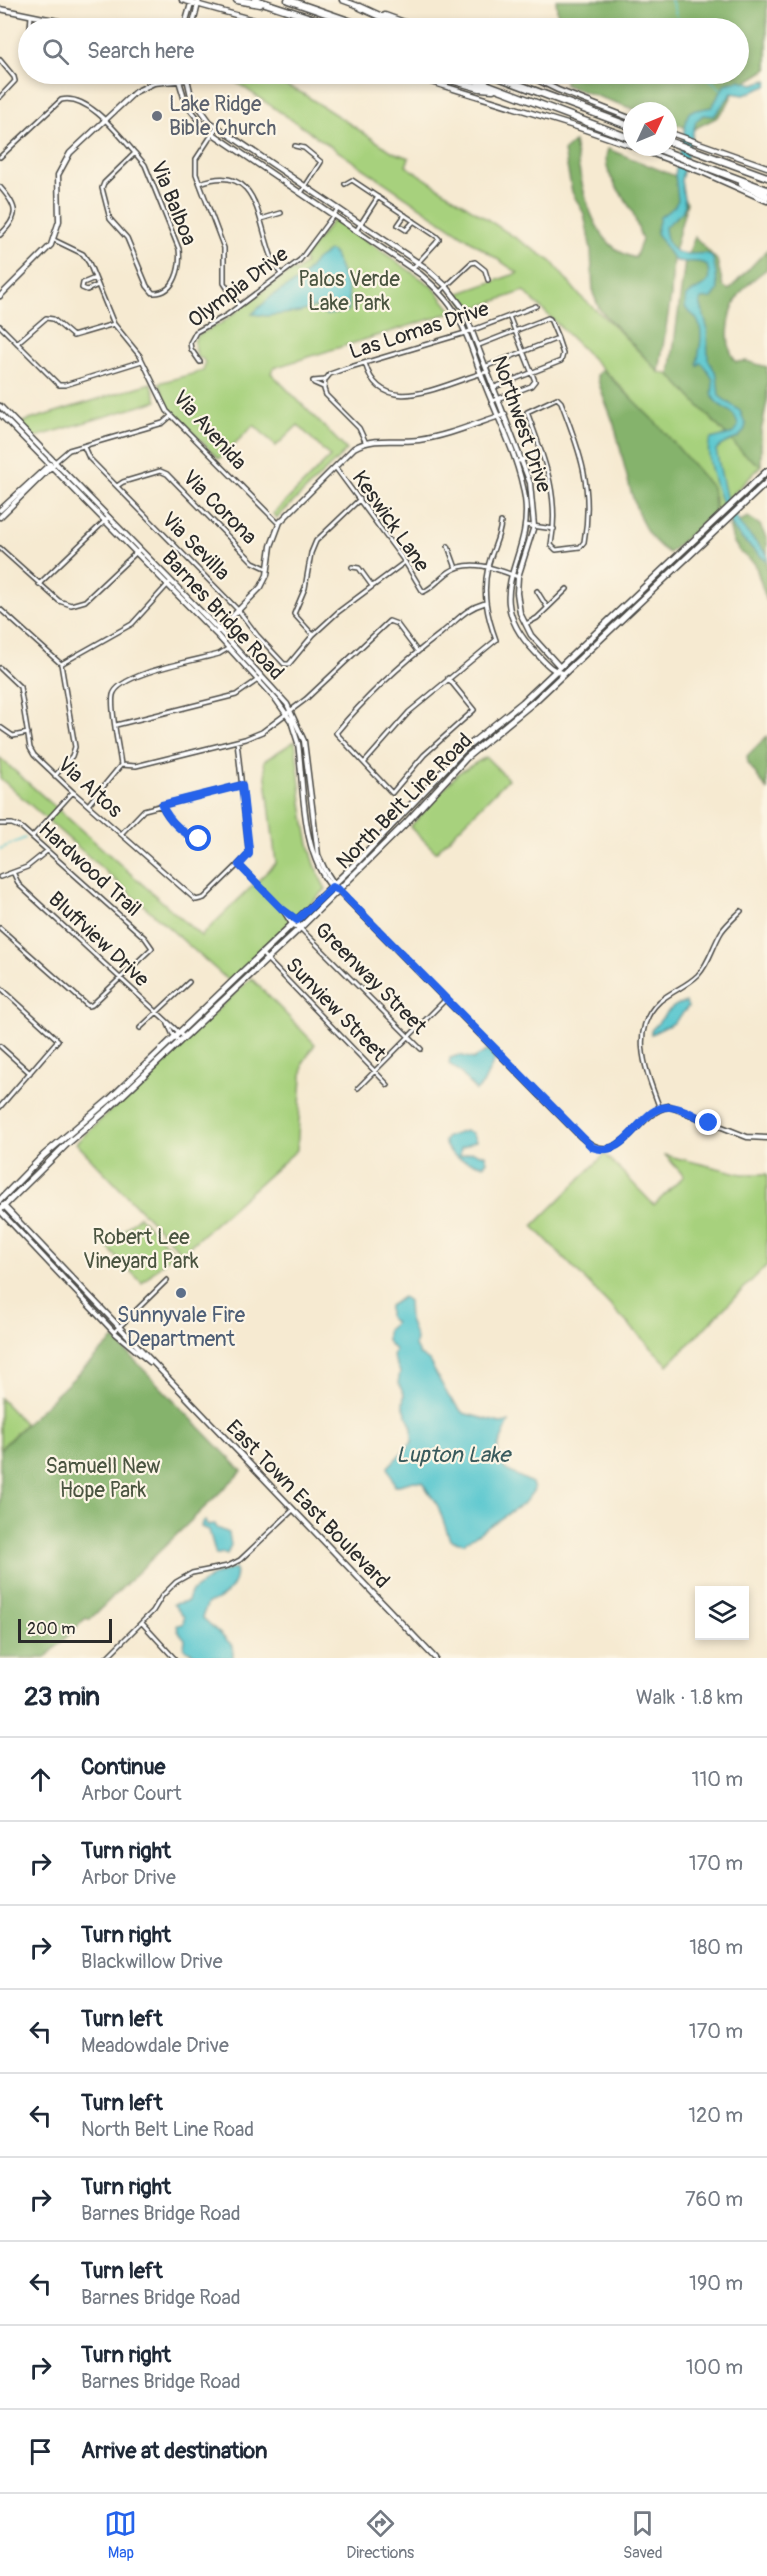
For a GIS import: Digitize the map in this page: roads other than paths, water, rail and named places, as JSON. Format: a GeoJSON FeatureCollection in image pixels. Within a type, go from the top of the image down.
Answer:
{"type":"FeatureCollection","features":[{"type":"Feature","properties":{"kind":"highway"},"geometry":{"type":"LineString","coordinates":[[237,0],[286,10]]}},
{"type":"Feature","properties":{"kind":"highway"},"geometry":{"type":"LineString","coordinates":[[256,0],[310,18]]}},
{"type":"Feature","properties":{"kind":"highway"},"geometry":{"type":"LineString","coordinates":[[288,0],[340,18]]}},
{"type":"Feature","properties":{"kind":"highway"},"geometry":{"type":"LineString","coordinates":[[360,6],[385,18]]}},
{"type":"Feature","properties":{"kind":"highway"},"geometry":{"type":"LineString","coordinates":[[466,84],[498,89]]}},
{"type":"Feature","properties":{"kind":"highway"},"geometry":{"type":"LineString","coordinates":[[485,84],[578,123],[623,138]]}},
{"type":"Feature","properties":{"kind":"highway"},"geometry":{"type":"LineString","coordinates":[[517,84],[623,124]]}},
{"type":"Feature","properties":{"kind":"highway"},"geometry":{"type":"LineString","coordinates":[[522,84],[536,91]]}},
{"type":"Feature","properties":{"kind":"highway"},"geometry":{"type":"LineString","coordinates":[[677,144],[767,177]]}},
{"type":"Feature","properties":{"kind":"highway"},"geometry":{"type":"LineString","coordinates":[[670,156],[767,190]]}},
{"type":"Feature","properties":{"kind":"highway"},"geometry":{"type":"LineString","coordinates":[[723,174],[767,196]]}},
{"type":"Feature","properties":{"kind":"main road"},"geometry":{"type":"LineString","coordinates":[[182,0],[198,6],[253,18]]}},
{"type":"Feature","properties":{"kind":"main road"},"geometry":{"type":"LineString","coordinates":[[195,18],[199,0]]}},
{"type":"Feature","properties":{"kind":"main road"},"geometry":{"type":"LineString","coordinates":[[342,0],[393,18]]}},
{"type":"Feature","properties":{"kind":"main road"},"geometry":{"type":"LineString","coordinates":[[187,18],[192,2]]}},
{"type":"Feature","properties":{"kind":"main road"},"geometry":{"type":"LineString","coordinates":[[0,9],[41,18]]}},
{"type":"Feature","properties":{"kind":"main road"},"geometry":{"type":"LineString","coordinates":[[0,296],[43,256],[54,240],[59,221],[57,182],[62,165],[78,144],[125,99],[144,87],[159,84]]}},
{"type":"Feature","properties":{"kind":"main road","name":"Northwest Drive"},"geometry":{"type":"LineString","coordinates":[[180,84],[190,111],[212,134],[412,269],[440,292],[456,313],[515,463],[524,495],[525,525],[511,574],[508,600],[514,624],[525,641],[555,672]]}},
{"type":"Feature","properties":{"kind":"main road","name":"Northwest Drive"},"geometry":{"type":"LineString","coordinates":[[188,84],[196,104],[217,127],[417,262],[446,286],[463,308],[530,483],[534,526],[518,577],[517,600],[524,625],[560,666],[563,673]]}},
{"type":"Feature","properties":{"kind":"main road"},"geometry":{"type":"LineString","coordinates":[[440,84],[578,123]]}},
{"type":"Feature","properties":{"kind":"main road"},"geometry":{"type":"LineString","coordinates":[[548,84],[623,116]]}},
{"type":"Feature","properties":{"kind":"main road"},"geometry":{"type":"LineString","coordinates":[[677,135],[767,167]]}},
{"type":"Feature","properties":{"kind":"main road"},"geometry":{"type":"LineString","coordinates":[[619,138],[623,141]]}},
{"type":"Feature","properties":{"kind":"main road"},"geometry":{"type":"LineString","coordinates":[[706,170],[767,201]]}},
{"type":"Feature","properties":{"kind":"main road","name":"Barnes Bridge Road"},"geometry":{"type":"LineString","coordinates":[[0,406],[52,464]]}},
{"type":"Feature","properties":{"kind":"main road","name":"Barnes Bridge Road"},"geometry":{"type":"LineString","coordinates":[[0,414],[170,583],[289,712],[302,751],[312,851],[321,872],[335,887],[592,1147],[603,1150],[616,1146],[660,1109]]}},
{"type":"Feature","properties":{"kind":"main road"},"geometry":{"type":"LineString","coordinates":[[217,632],[261,587],[279,524],[354,448],[366,443],[419,440],[505,414]]}},
{"type":"Feature","properties":{"kind":"main road"},"geometry":{"type":"LineString","coordinates":[[0,510],[52,464]]}},
{"type":"Feature","properties":{"kind":"main road"},"geometry":{"type":"LineString","coordinates":[[0,517],[52,464]]}},
{"type":"Feature","properties":{"kind":"main road","name":"North Belt Line Road"},"geometry":{"type":"LineString","coordinates":[[1,1205],[182,1040],[295,923],[391,833],[467,757],[517,717],[563,673],[655,577],[767,471]]}},
{"type":"Feature","properties":{"kind":"main road","name":"North Belt Line Road"},"geometry":{"type":"LineString","coordinates":[[391,833],[462,751],[523,702],[560,666],[590,645],[767,482]]}},
{"type":"Feature","properties":{"kind":"main road"},"geometry":{"type":"LineString","coordinates":[[655,577],[660,582]]}},
{"type":"Feature","properties":{"kind":"main road"},"geometry":{"type":"LineString","coordinates":[[555,672],[563,673]]}},
{"type":"Feature","properties":{"kind":"main road"},"geometry":{"type":"LineString","coordinates":[[462,751],[467,757]]}},
{"type":"Feature","properties":{"kind":"main road","name":"North Belt Line Road"},"geometry":{"type":"LineString","coordinates":[[1,1205],[41,1158],[123,1092],[177,1034],[205,1008],[300,928],[335,887]]}},
{"type":"Feature","properties":{"kind":"main road"},"geometry":{"type":"LineString","coordinates":[[205,1008],[210,1013]]}},
{"type":"Feature","properties":{"kind":"main road"},"geometry":{"type":"LineString","coordinates":[[660,1109],[669,1106],[678,1108],[722,1129],[747,1137],[767,1138]]}},
{"type":"Feature","properties":{"kind":"main road"},"geometry":{"type":"LineString","coordinates":[[41,1158],[46,1164]]}},
{"type":"Feature","properties":{"kind":"main road","name":"East Town East Boulevard"},"geometry":{"type":"LineString","coordinates":[[1,1205],[120,1325],[160,1370],[435,1658]]}},
{"type":"Feature","properties":{"kind":"main road","name":"East Town East Boulevard"},"geometry":{"type":"LineString","coordinates":[[1,1205],[45,1260],[114,1332],[160,1370]]}},
{"type":"Feature","properties":{"kind":"main road"},"geometry":{"type":"LineString","coordinates":[[45,1260],[50,1254]]}},
{"type":"Feature","properties":{"kind":"main road"},"geometry":{"type":"LineString","coordinates":[[77,1293],[82,1287]]}},
{"type":"Feature","properties":{"kind":"street"},"geometry":{"type":"LineString","coordinates":[[0,60],[15,81],[0,97]]}},
{"type":"Feature","properties":{"kind":"street","name":"Via Balboa"},"geometry":{"type":"LineString","coordinates":[[0,157],[61,100],[66,98],[86,105],[104,120],[135,153],[145,165],[178,249],[180,259],[176,277],[169,287],[160,293],[153,293],[147,286],[127,238],[110,219],[102,188],[104,183],[135,153]]}},
{"type":"Feature","properties":{"kind":"street"},"geometry":{"type":"LineString","coordinates":[[217,127],[196,159],[196,174],[224,248],[224,283],[239,306]]}},
{"type":"Feature","properties":{"kind":"street"},"geometry":{"type":"LineString","coordinates":[[296,146],[304,148],[321,162],[301,193]]}},
{"type":"Feature","properties":{"kind":"street"},"geometry":{"type":"LineString","coordinates":[[200,183],[222,177],[239,183],[250,194],[261,219],[271,258],[282,274]]}},
{"type":"Feature","properties":{"kind":"street"},"geometry":{"type":"LineString","coordinates":[[345,184],[352,180],[439,239],[412,269]]}},
{"type":"Feature","properties":{"kind":"street"},"geometry":{"type":"LineString","coordinates":[[0,187],[11,199],[15,215],[11,224],[0,235]]}},
{"type":"Feature","properties":{"kind":"street"},"geometry":{"type":"LineString","coordinates":[[356,231],[378,197]]}},
{"type":"Feature","properties":{"kind":"street","name":"Olympia Drive"},"geometry":{"type":"LineString","coordinates":[[200,362],[191,349],[190,343],[196,332],[217,322],[282,274],[310,249],[338,209]]}},
{"type":"Feature","properties":{"kind":"street"},"geometry":{"type":"LineString","coordinates":[[261,219],[281,213]]}},
{"type":"Feature","properties":{"kind":"street"},"geometry":{"type":"LineString","coordinates":[[405,215],[398,225],[406,230],[414,221]]}},
{"type":"Feature","properties":{"kind":"street","name":"Via Avenida"},"geometry":{"type":"LineString","coordinates":[[54,240],[83,254],[114,324],[142,361],[154,382],[163,406],[279,524]]}},
{"type":"Feature","properties":{"kind":"street"},"geometry":{"type":"LineString","coordinates":[[440,292],[475,262],[485,270],[488,280]]}},
{"type":"Feature","properties":{"kind":"street"},"geometry":{"type":"LineString","coordinates":[[95,278],[83,283],[82,288],[87,290],[98,285]]}},
{"type":"Feature","properties":{"kind":"street","name":"Las Lomas Drive"},"geometry":{"type":"LineString","coordinates":[[323,387],[313,381],[325,380],[330,374],[465,333],[536,306]]}},
{"type":"Feature","properties":{"kind":"street"},"geometry":{"type":"LineString","coordinates":[[491,401],[531,386],[535,381],[509,316]]}},
{"type":"Feature","properties":{"kind":"street"},"geometry":{"type":"LineString","coordinates":[[16,344],[45,318],[53,319],[73,336],[114,324]]}},
{"type":"Feature","properties":{"kind":"street"},"geometry":{"type":"LineString","coordinates":[[479,345],[550,319],[558,338],[562,359],[495,387]]}},
{"type":"Feature","properties":{"kind":"street"},"geometry":{"type":"LineString","coordinates":[[0,326],[59,385],[65,386],[142,361]]}},
{"type":"Feature","properties":{"kind":"street"},"geometry":{"type":"LineString","coordinates":[[487,366],[558,338]]}},
{"type":"Feature","properties":{"kind":"street"},"geometry":{"type":"LineString","coordinates":[[365,363],[368,374],[378,387],[394,395],[413,394],[489,372]]}},
{"type":"Feature","properties":{"kind":"street"},"geometry":{"type":"LineString","coordinates":[[325,380],[323,387],[326,395],[359,428],[366,443]]}},
{"type":"Feature","properties":{"kind":"street"},"geometry":{"type":"LineString","coordinates":[[557,398],[566,413],[582,457],[589,494],[582,546],[556,550],[551,545],[554,529],[553,488],[542,453],[527,412],[557,398]]}},
{"type":"Feature","properties":{"kind":"street"},"geometry":{"type":"LineString","coordinates":[[52,464],[64,452],[163,423],[171,416]]}},
{"type":"Feature","properties":{"kind":"street","name":"Via Sevilla"},"geometry":{"type":"LineString","coordinates":[[84,447],[89,458],[239,611],[257,635],[286,665],[313,635]]}},
{"type":"Feature","properties":{"kind":"street"},"geometry":{"type":"LineString","coordinates":[[515,463],[542,453]]}},
{"type":"Feature","properties":{"kind":"street","name":"Keswick Lane"},"geometry":{"type":"LineString","coordinates":[[335,466],[405,562],[423,592],[456,568]]}},
{"type":"Feature","properties":{"kind":"street","name":"Via Corona"},"geometry":{"type":"LineString","coordinates":[[117,487],[123,482],[160,471],[167,474],[253,562],[268,569]]}},
{"type":"Feature","properties":{"kind":"street"},"geometry":{"type":"LineString","coordinates":[[360,500],[316,541],[311,553],[305,588],[294,614],[313,635],[338,612],[405,562]]}},
{"type":"Feature","properties":{"kind":"street"},"geometry":{"type":"LineString","coordinates":[[39,584],[107,519]]}},
{"type":"Feature","properties":{"kind":"street"},"geometry":{"type":"LineString","coordinates":[[364,763],[410,712],[496,640],[485,603],[488,568],[501,522]]}},
{"type":"Feature","properties":{"kind":"street"},"geometry":{"type":"LineString","coordinates":[[525,525],[554,529]]}},
{"type":"Feature","properties":{"kind":"street"},"geometry":{"type":"LineString","coordinates":[[448,546],[456,568],[471,565],[518,577]]}},
{"type":"Feature","properties":{"kind":"street"},"geometry":{"type":"LineString","coordinates":[[0,548],[64,604],[80,604],[138,551]]}},
{"type":"Feature","properties":{"kind":"street"},"geometry":{"type":"LineString","coordinates":[[352,567],[359,568],[372,586]]}},
{"type":"Feature","properties":{"kind":"street"},"geometry":{"type":"LineString","coordinates":[[61,664],[132,624],[170,583]]}},
{"type":"Feature","properties":{"kind":"street"},"geometry":{"type":"LineString","coordinates":[[524,625],[537,618],[567,589]]}},
{"type":"Feature","properties":{"kind":"street"},"geometry":{"type":"LineString","coordinates":[[537,591],[548,608]]}},
{"type":"Feature","properties":{"kind":"street"},"geometry":{"type":"LineString","coordinates":[[448,678],[474,710],[424,755],[392,793],[336,733],[372,692],[417,651],[442,633],[470,607],[485,603]]}},
{"type":"Feature","properties":{"kind":"street"},"geometry":{"type":"LineString","coordinates":[[0,609],[61,664],[75,747],[72,756],[55,776]]}},
{"type":"Feature","properties":{"kind":"street"},"geometry":{"type":"LineString","coordinates":[[121,765],[136,766],[237,741],[262,732],[306,699],[389,621],[397,624],[417,651]]}},
{"type":"Feature","properties":{"kind":"street"},"geometry":{"type":"LineString","coordinates":[[88,805],[121,765],[112,698],[118,686],[140,675],[219,654],[230,646]]}},
{"type":"Feature","properties":{"kind":"street","name":"Via Altos"},"geometry":{"type":"LineString","coordinates":[[0,668],[20,687],[30,748],[34,755],[72,792],[193,898],[202,900],[239,865]]}},
{"type":"Feature","properties":{"kind":"street"},"geometry":{"type":"LineString","coordinates":[[116,725],[231,697],[247,690],[260,678]]}},
{"type":"Feature","properties":{"kind":"street"},"geometry":{"type":"LineString","coordinates":[[0,727],[13,736],[28,733]]}},
{"type":"Feature","properties":{"kind":"street"},"geometry":{"type":"LineString","coordinates":[[237,741],[249,849],[249,854],[239,865],[300,928]]}},
{"type":"Feature","properties":{"kind":"street"},"geometry":{"type":"LineString","coordinates":[[121,834],[144,810],[242,785]]}},
{"type":"Feature","properties":{"kind":"street"},"geometry":{"type":"LineString","coordinates":[[32,837],[72,792]]}},
{"type":"Feature","properties":{"kind":"street"},"geometry":{"type":"LineString","coordinates":[[162,805],[165,813],[190,836],[199,839]]}},
{"type":"Feature","properties":{"kind":"street","name":"Hardwood Trail"},"geometry":{"type":"LineString","coordinates":[[0,824],[18,825],[145,938],[152,948],[122,978]]}},
{"type":"Feature","properties":{"kind":"street"},"geometry":{"type":"LineString","coordinates":[[0,877],[14,874],[36,862],[47,851]]}},
{"type":"Feature","properties":{"kind":"street","name":"Bluffview Drive"},"geometry":{"type":"LineString","coordinates":[[14,874],[19,885],[122,978],[182,1040]]}},
{"type":"Feature","properties":{"kind":"street"},"geometry":{"type":"LineString","coordinates":[[660,1109],[643,1062],[643,1040],[648,1020],[661,1000],[698,974],[724,929],[741,911]]}},
{"type":"Feature","properties":{"kind":"street"},"geometry":{"type":"LineString","coordinates":[[0,928],[83,1003],[92,1005],[122,978]]}},
{"type":"Feature","properties":{"kind":"street","name":"Greenway Street"},"geometry":{"type":"LineString","coordinates":[[300,928],[421,1049]]}},
{"type":"Feature","properties":{"kind":"street","name":"Sunview Street"},"geometry":{"type":"LineString","coordinates":[[264,956],[388,1084]]}},
{"type":"Feature","properties":{"kind":"street"},"geometry":{"type":"LineString","coordinates":[[140,1028],[189,982]]}},
{"type":"Feature","properties":{"kind":"street"},"geometry":{"type":"LineString","coordinates":[[0,987],[58,1040],[0,1106]]}},
{"type":"Feature","properties":{"kind":"street"},"geometry":{"type":"LineString","coordinates":[[358,1088],[446,999]]}},
{"type":"Feature","properties":{"kind":"street"},"geometry":{"type":"LineString","coordinates":[[0,1046],[31,1073]]}},
{"type":"Feature","properties":{"kind":"street"},"geometry":{"type":"LineString","coordinates":[[114,1332],[167,1280]]}},
{"type":"Feature","properties":{"kind":"street"},"geometry":{"type":"LineString","coordinates":[[106,1658],[142,1623],[176,1582],[192,1573],[228,1566],[240,1560],[293,1510]]}},
{"type":"Feature","properties":{"kind":"street"},"geometry":{"type":"LineString","coordinates":[[142,1623],[174,1658]]}},
{"type":"Feature","properties":{"kind":"water"},"geometry":{"type":"Polygon","coordinates":[[[767,80],[767,86],[744,95],[732,93],[714,116],[703,115],[696,121],[681,180],[685,205],[682,212],[665,227],[672,249],[679,253],[708,254],[713,260],[718,290],[712,298],[701,299],[700,302],[707,327],[708,359],[717,375],[719,396],[740,411],[746,425],[741,435],[716,450],[726,497],[741,526],[767,554],[767,562],[743,540],[731,525],[716,485],[709,457],[711,439],[734,433],[738,426],[734,415],[714,399],[712,378],[703,364],[700,363],[698,366],[697,364],[701,340],[700,328],[695,317],[685,307],[686,296],[707,282],[709,272],[707,265],[674,260],[656,233],[660,217],[674,207],[678,200],[675,174],[688,114],[691,111],[712,107],[725,84],[754,84],[767,80]]]}},
{"type":"Feature","properties":{"kind":"water"},"geometry":{"type":"Polygon","coordinates":[[[329,251],[333,252],[345,281],[349,296],[348,311],[326,315],[320,308],[315,307],[300,312],[266,316],[252,314],[273,295],[301,279],[316,260],[329,251]]]}},
{"type":"Feature","properties":{"kind":"water"},"geometry":{"type":"Polygon","coordinates":[[[686,1002],[688,1007],[674,1023],[651,1034],[651,1030],[670,1010],[686,1002]]]}},
{"type":"Feature","properties":{"kind":"water"},"geometry":{"type":"Polygon","coordinates":[[[490,1049],[495,1059],[483,1084],[476,1091],[459,1071],[449,1064],[450,1058],[459,1055],[473,1059],[490,1049]]]}},
{"type":"Feature","properties":{"kind":"water"},"geometry":{"type":"Polygon","coordinates":[[[465,1131],[472,1133],[476,1141],[461,1148],[460,1156],[472,1152],[485,1155],[487,1161],[484,1165],[460,1159],[446,1147],[444,1141],[447,1137],[465,1131]]]}},
{"type":"Feature","properties":{"kind":"water","name":"Lupton Lake"},"geometry":{"type":"Polygon","coordinates":[[[403,1297],[408,1301],[409,1320],[419,1354],[429,1361],[449,1397],[463,1413],[500,1423],[509,1422],[498,1447],[497,1458],[506,1470],[532,1483],[534,1490],[524,1503],[464,1543],[450,1540],[438,1506],[422,1482],[414,1481],[395,1486],[388,1467],[412,1442],[412,1428],[403,1405],[404,1394],[398,1383],[400,1372],[393,1357],[395,1350],[387,1341],[387,1330],[395,1323],[389,1317],[389,1306],[403,1297]]]}},
{"type":"Feature","properties":{"kind":"water"},"geometry":{"type":"Polygon","coordinates":[[[205,1521],[207,1525],[215,1524],[217,1528],[229,1533],[231,1545],[227,1555],[222,1553],[216,1555],[209,1530],[201,1527],[202,1522],[205,1521]]]}},
{"type":"Feature","properties":{"kind":"water"},"geometry":{"type":"Polygon","coordinates":[[[235,1568],[236,1574],[232,1586],[219,1599],[208,1603],[202,1617],[233,1646],[233,1658],[194,1654],[184,1648],[185,1639],[178,1631],[177,1625],[183,1624],[184,1617],[173,1604],[188,1601],[191,1592],[214,1575],[235,1568]]]}},
{"type":"Feature","properties":{"kind":"waterway"},"geometry":{"type":"LineString","coordinates":[[671,0],[677,18]]}},
{"type":"Feature","properties":{"kind":"waterway"},"geometry":{"type":"LineString","coordinates":[[715,84],[721,89]]}},
{"type":"Feature","properties":{"kind":"waterway"},"geometry":{"type":"LineString","coordinates":[[0,849],[25,838]]}},
{"type":"Feature","properties":{"kind":"place","name":"Lake Ridge Bible Church"},"geometry":{"type":"Point","coordinates":[157,116]}},
{"type":"Feature","properties":{"kind":"place","name":"Sunnyvale Fire Department"},"geometry":{"type":"Point","coordinates":[181,1293]}},
{"type":"Feature","properties":{"kind":"park label","name":"Palos Verde Lake Park"},"geometry":{"type":"Point","coordinates":[349,291]}},
{"type":"Feature","properties":{"kind":"park label","name":"Robert Lee Vineyard Park"},"geometry":{"type":"Point","coordinates":[141,1249]}},
{"type":"Feature","properties":{"kind":"park label","name":"Samuell New Hope Park"},"geometry":{"type":"Point","coordinates":[103,1478]}}]}
